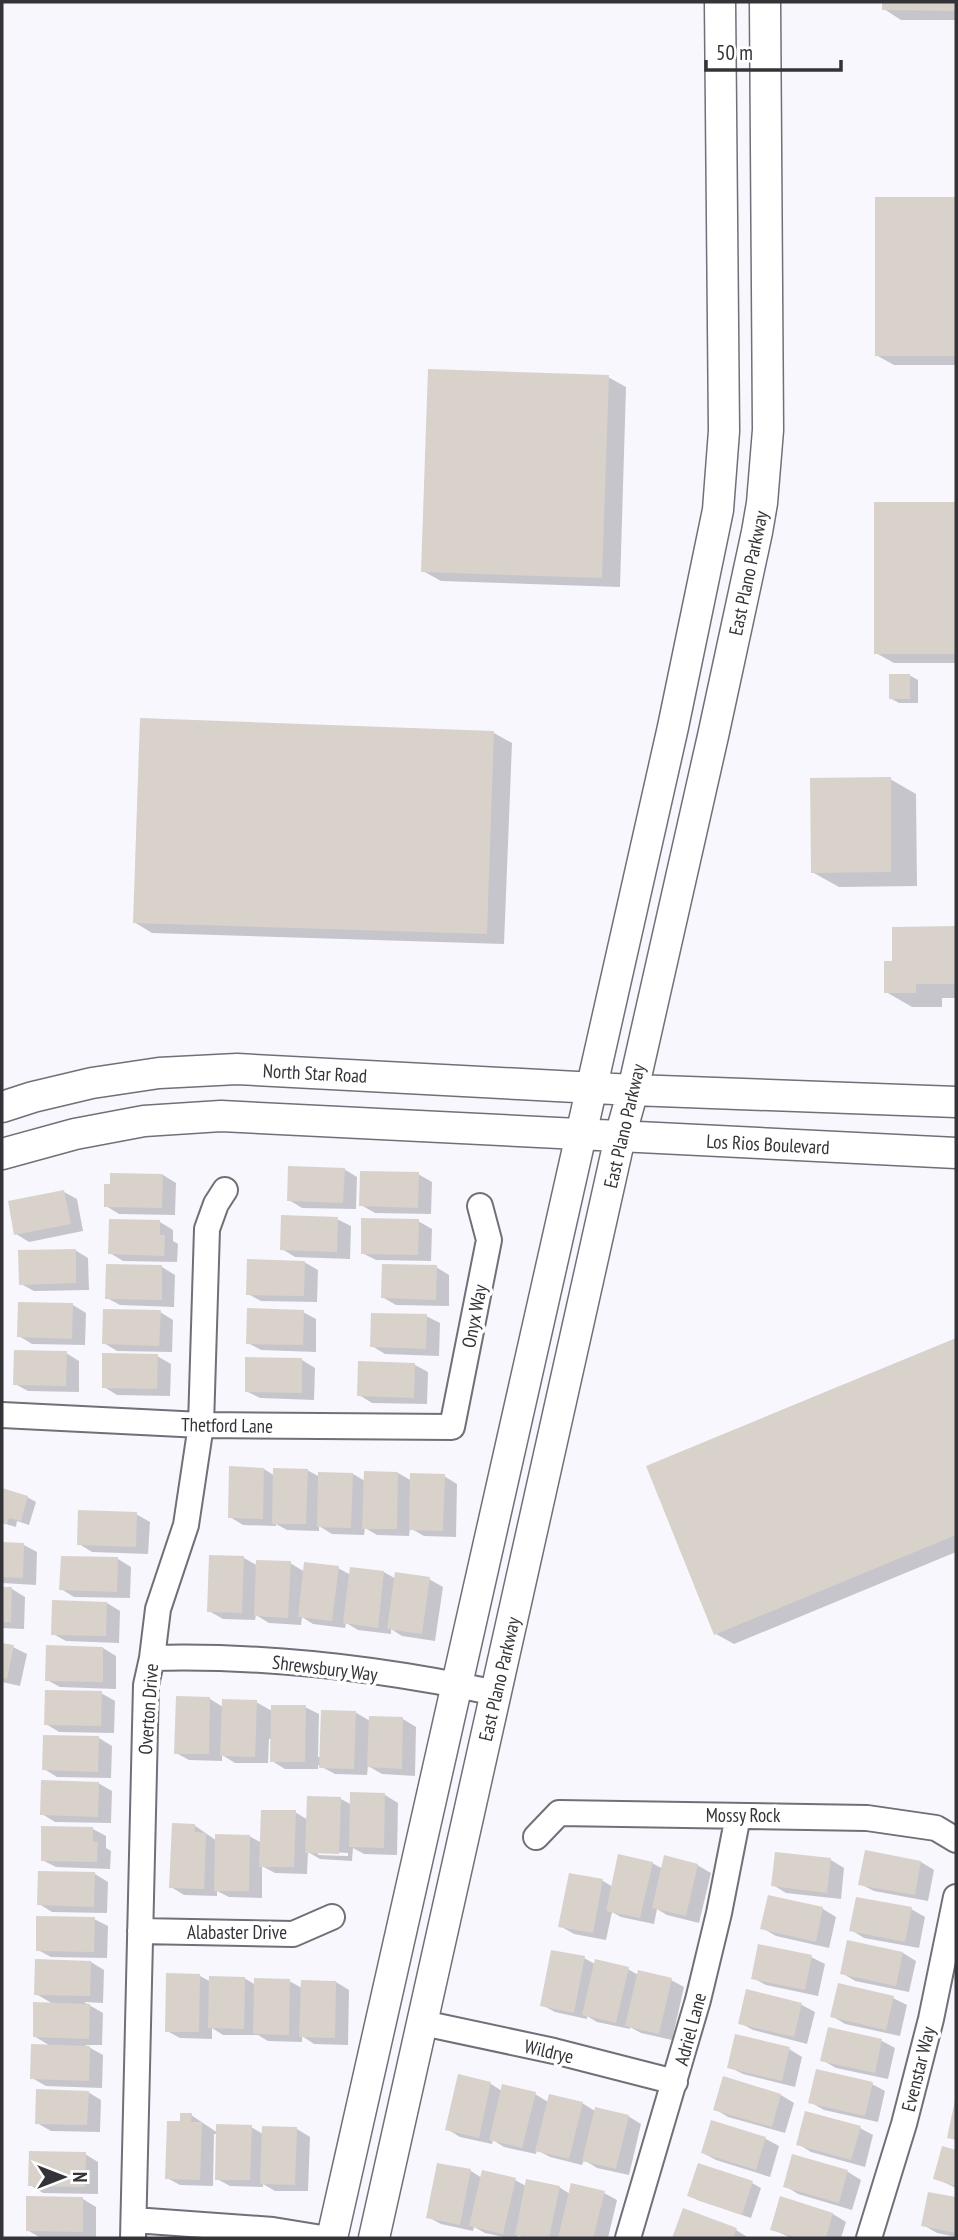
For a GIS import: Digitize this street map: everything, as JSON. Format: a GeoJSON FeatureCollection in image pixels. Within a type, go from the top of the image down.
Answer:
{"type":"FeatureCollection","features":[{"type":"Feature","properties":{"kind":"main road","name":"East Plano Parkway"},"geometry":{"type":"LineString","coordinates":[[332,2238],[673,727],[718,510],[723,431],[720,2]]}},
{"type":"Feature","properties":{"kind":"main road","name":"East Plano Parkway"},"geometry":{"type":"LineString","coordinates":[[374,2238],[761,513],[768,430],[765,2]]}},
{"type":"Feature","properties":{"kind":"main road"},"geometry":{"type":"LineString","coordinates":[[720,115],[764,116]]}},
{"type":"Feature","properties":{"kind":"main road"},"geometry":{"type":"LineString","coordinates":[[723,431],[768,430]]}},
{"type":"Feature","properties":{"kind":"main road"},"geometry":{"type":"LineString","coordinates":[[673,727],[713,736]]}},
{"type":"Feature","properties":{"kind":"main road","name":"North Star Road"},"geometry":{"type":"LineString","coordinates":[[2,1107],[92,1083],[179,1072],[237,1069],[633,1090]]}},
{"type":"Feature","properties":{"kind":"main road"},"geometry":{"type":"LineString","coordinates":[[179,1072],[184,1119]]}},
{"type":"Feature","properties":{"kind":"main road"},"geometry":{"type":"LineString","coordinates":[[633,1090],[956,1102]]}},
{"type":"Feature","properties":{"kind":"main road"},"geometry":{"type":"LineString","coordinates":[[2,1154],[75,1134],[144,1121],[221,1116],[580,1134]]}},
{"type":"Feature","properties":{"kind":"main road","name":"Los Rios Boulevard"},"geometry":{"type":"LineString","coordinates":[[580,1134],[956,1153]]}},
{"type":"Feature","properties":{"kind":"main road"},"geometry":{"type":"LineString","coordinates":[[522,1396],[561,1405]]}},
{"type":"Feature","properties":{"kind":"street","name":"Overton Drive"},"geometry":{"type":"LineString","coordinates":[[133,2229],[146,1685],[158,1609],[186,1525],[201,1426],[208,1229],[216,1204],[225,1191]]}},
{"type":"Feature","properties":{"kind":"street","name":"Onyx Way"},"geometry":{"type":"LineString","coordinates":[[452,1427],[489,1240],[480,1206]]}},
{"type":"Feature","properties":{"kind":"street","name":"Thetford Lane"},"geometry":{"type":"LineString","coordinates":[[2,1415],[201,1426],[452,1427]]}},
{"type":"Feature","properties":{"kind":"street","name":"Shrewsbury Way"},"geometry":{"type":"LineString","coordinates":[[152,1658],[212,1656],[308,1664],[496,1693]]}},
{"type":"Feature","properties":{"kind":"street","name":"Mossy Rock"},"geometry":{"type":"LineString","coordinates":[[536,1837],[559,1813],[867,1818],[936,1828],[956,1840]]}},
{"type":"Feature","properties":{"kind":"street","name":"Adriel Lane"},"geometry":{"type":"LineString","coordinates":[[628,2238],[676,2082],[719,1913],[738,1816]]}},
{"type":"Feature","properties":{"kind":"street","name":"Evenstar Way"},"geometry":{"type":"LineString","coordinates":[[869,2238],[904,2124],[931,2019],[956,1897]]}},
{"type":"Feature","properties":{"kind":"street","name":"Alabaster Drive"},"geometry":{"type":"LineString","coordinates":[[140,1931],[293,1934],[332,1917]]}},
{"type":"Feature","properties":{"kind":"street","name":"Wildrye"},"geometry":{"type":"LineString","coordinates":[[422,2023],[554,2051],[676,2082]]}},
{"type":"Feature","properties":{"kind":"street"},"geometry":{"type":"LineString","coordinates":[[133,2229],[273,2230],[323,2238]]}},
{"type":"Feature","properties":{"kind":"building"},"geometry":{"type":"Polygon","coordinates":[[[882,2],[956,2],[956,11],[882,10],[882,2]]]}},
{"type":"Feature","properties":{"kind":"building"},"geometry":{"type":"Polygon","coordinates":[[[875,197],[956,197],[956,356],[875,356],[875,197]]]}},
{"type":"Feature","properties":{"kind":"building"},"geometry":{"type":"Polygon","coordinates":[[[428,369],[609,375],[602,578],[421,572],[428,369]]]}},
{"type":"Feature","properties":{"kind":"building"},"geometry":{"type":"Polygon","coordinates":[[[874,502],[956,502],[956,654],[874,654],[874,502]]]}},
{"type":"Feature","properties":{"kind":"building"},"geometry":{"type":"Polygon","coordinates":[[[889,674],[910,674],[910,699],[889,699],[889,674]]]}},
{"type":"Feature","properties":{"kind":"building"},"geometry":{"type":"Polygon","coordinates":[[[140,718],[494,731],[487,934],[133,923],[140,718]]]}},
{"type":"Feature","properties":{"kind":"building"},"geometry":{"type":"Polygon","coordinates":[[[891,777],[891,872],[811,873],[810,778],[891,777]]]}},
{"type":"Feature","properties":{"kind":"building"},"geometry":{"type":"Polygon","coordinates":[[[956,926],[956,984],[916,984],[916,993],[884,993],[884,961],[892,961],[892,927],[956,926]]]}},
{"type":"Feature","properties":{"kind":"building"},"geometry":{"type":"Polygon","coordinates":[[[288,1166],[345,1168],[343,1203],[287,1201],[288,1166]]]}},
{"type":"Feature","properties":{"kind":"building"},"geometry":{"type":"Polygon","coordinates":[[[360,1171],[419,1172],[418,1208],[359,1206],[360,1171]]]}},
{"type":"Feature","properties":{"kind":"building"},"geometry":{"type":"Polygon","coordinates":[[[110,1173],[163,1174],[162,1208],[104,1207],[104,1184],[110,1184],[110,1173]]]}},
{"type":"Feature","properties":{"kind":"building"},"geometry":{"type":"Polygon","coordinates":[[[64,1190],[71,1224],[14,1235],[8,1201],[64,1190]]]}},
{"type":"Feature","properties":{"kind":"building"},"geometry":{"type":"Polygon","coordinates":[[[281,1215],[338,1217],[337,1252],[280,1250],[281,1215]]]}},
{"type":"Feature","properties":{"kind":"building"},"geometry":{"type":"Polygon","coordinates":[[[361,1218],[419,1219],[418,1255],[361,1254],[361,1218]]]}},
{"type":"Feature","properties":{"kind":"building"},"geometry":{"type":"Polygon","coordinates":[[[109,1219],[160,1220],[160,1235],[165,1235],[164,1256],[108,1254],[109,1219]]]}},
{"type":"Feature","properties":{"kind":"building"},"geometry":{"type":"Polygon","coordinates":[[[76,1249],[76,1283],[19,1285],[18,1250],[76,1249]]]}},
{"type":"Feature","properties":{"kind":"building"},"geometry":{"type":"Polygon","coordinates":[[[247,1259],[305,1261],[304,1296],[246,1295],[247,1259]]]}},
{"type":"Feature","properties":{"kind":"building"},"geometry":{"type":"Polygon","coordinates":[[[106,1264],[162,1265],[162,1300],[105,1299],[106,1264]]]}},
{"type":"Feature","properties":{"kind":"building"},"geometry":{"type":"Polygon","coordinates":[[[382,1264],[437,1265],[436,1300],[381,1298],[382,1264]]]}},
{"type":"Feature","properties":{"kind":"building"},"geometry":{"type":"Polygon","coordinates":[[[18,1302],[73,1303],[72,1339],[17,1337],[18,1302]]]}},
{"type":"Feature","properties":{"kind":"building"},"geometry":{"type":"Polygon","coordinates":[[[247,1308],[304,1310],[303,1345],[246,1344],[247,1308]]]}},
{"type":"Feature","properties":{"kind":"building"},"geometry":{"type":"Polygon","coordinates":[[[103,1309],[161,1310],[159,1346],[102,1344],[103,1309]]]}},
{"type":"Feature","properties":{"kind":"building"},"geometry":{"type":"Polygon","coordinates":[[[371,1313],[427,1314],[426,1349],[370,1347],[371,1313]]]}},
{"type":"Feature","properties":{"kind":"building"},"geometry":{"type":"Polygon","coordinates":[[[956,1338],[956,1535],[714,1635],[646,1466],[956,1338]]]}},
{"type":"Feature","properties":{"kind":"building"},"geometry":{"type":"Polygon","coordinates":[[[14,1350],[67,1351],[66,1386],[13,1385],[14,1350]]]}},
{"type":"Feature","properties":{"kind":"building"},"geometry":{"type":"Polygon","coordinates":[[[102,1353],[158,1354],[157,1389],[102,1388],[102,1353]]]}},
{"type":"Feature","properties":{"kind":"building"},"geometry":{"type":"Polygon","coordinates":[[[245,1357],[302,1358],[302,1393],[245,1392],[245,1357]]]}},
{"type":"Feature","properties":{"kind":"building"},"geometry":{"type":"Polygon","coordinates":[[[358,1361],[415,1363],[414,1398],[357,1396],[358,1361]]]}},
{"type":"Feature","properties":{"kind":"building"},"geometry":{"type":"Polygon","coordinates":[[[229,1466],[264,1468],[263,1519],[228,1518],[229,1466]]]}},
{"type":"Feature","properties":{"kind":"building"},"geometry":{"type":"Polygon","coordinates":[[[273,1468],[308,1469],[306,1524],[272,1524],[273,1468]]]}},
{"type":"Feature","properties":{"kind":"building"},"geometry":{"type":"Polygon","coordinates":[[[364,1471],[398,1472],[397,1529],[362,1529],[364,1471]]]}},
{"type":"Feature","properties":{"kind":"building"},"geometry":{"type":"Polygon","coordinates":[[[318,1472],[353,1473],[351,1528],[317,1527],[318,1472]]]}},
{"type":"Feature","properties":{"kind":"building"},"geometry":{"type":"Polygon","coordinates":[[[410,1473],[445,1474],[443,1531],[409,1530],[410,1473]]]}},
{"type":"Feature","properties":{"kind":"building"},"geometry":{"type":"Polygon","coordinates":[[[2,1488],[28,1496],[21,1521],[9,1518],[7,1524],[2,1522],[2,1488]]]}},
{"type":"Feature","properties":{"kind":"building"},"geometry":{"type":"Polygon","coordinates":[[[78,1510],[137,1512],[136,1547],[77,1545],[78,1510]]]}},
{"type":"Feature","properties":{"kind":"building"},"geometry":{"type":"Polygon","coordinates":[[[2,1542],[24,1543],[23,1578],[2,1577],[2,1542]]]}},
{"type":"Feature","properties":{"kind":"building"},"geometry":{"type":"Polygon","coordinates":[[[209,1555],[244,1556],[242,1613],[207,1612],[209,1555]]]}},
{"type":"Feature","properties":{"kind":"building"},"geometry":{"type":"Polygon","coordinates":[[[61,1556],[118,1557],[117,1592],[59,1590],[61,1556]]]}},
{"type":"Feature","properties":{"kind":"building"},"geometry":{"type":"Polygon","coordinates":[[[256,1560],[291,1561],[288,1618],[254,1616],[256,1560]]]}},
{"type":"Feature","properties":{"kind":"building"},"geometry":{"type":"Polygon","coordinates":[[[304,1562],[339,1566],[332,1621],[298,1617],[304,1562]]]}},
{"type":"Feature","properties":{"kind":"building"},"geometry":{"type":"Polygon","coordinates":[[[350,1567],[384,1571],[378,1628],[343,1623],[350,1567]]]}},
{"type":"Feature","properties":{"kind":"building"},"geometry":{"type":"Polygon","coordinates":[[[395,1572],[430,1577],[422,1634],[387,1629],[395,1572]]]}},
{"type":"Feature","properties":{"kind":"building"},"geometry":{"type":"Polygon","coordinates":[[[2,1587],[12,1587],[11,1622],[2,1622],[2,1587]]]}},
{"type":"Feature","properties":{"kind":"building"},"geometry":{"type":"Polygon","coordinates":[[[52,1600],[107,1602],[106,1636],[51,1635],[52,1600]]]}},
{"type":"Feature","properties":{"kind":"building"},"geometry":{"type":"Polygon","coordinates":[[[2,1643],[14,1645],[7,1679],[2,1678],[2,1643]]]}},
{"type":"Feature","properties":{"kind":"building"},"geometry":{"type":"Polygon","coordinates":[[[46,1645],[103,1647],[103,1682],[45,1681],[46,1645]]]}},
{"type":"Feature","properties":{"kind":"building"},"geometry":{"type":"Polygon","coordinates":[[[45,1690],[102,1691],[101,1726],[44,1725],[45,1690]]]}},
{"type":"Feature","properties":{"kind":"building"},"geometry":{"type":"Polygon","coordinates":[[[176,1696],[210,1697],[209,1754],[174,1754],[176,1696]]]}},
{"type":"Feature","properties":{"kind":"building"},"geometry":{"type":"Polygon","coordinates":[[[222,1699],[257,1700],[255,1757],[220,1756],[222,1699]]]}},
{"type":"Feature","properties":{"kind":"building"},"geometry":{"type":"Polygon","coordinates":[[[271,1705],[306,1705],[305,1762],[270,1762],[271,1705]]]}},
{"type":"Feature","properties":{"kind":"building"},"geometry":{"type":"Polygon","coordinates":[[[321,1710],[356,1711],[354,1769],[319,1768],[321,1710]]]}},
{"type":"Feature","properties":{"kind":"building"},"geometry":{"type":"Polygon","coordinates":[[[369,1716],[403,1717],[402,1769],[367,1767],[369,1716]]]}},
{"type":"Feature","properties":{"kind":"building"},"geometry":{"type":"Polygon","coordinates":[[[43,1735],[99,1736],[98,1772],[42,1770],[43,1735]]]}},
{"type":"Feature","properties":{"kind":"building"},"geometry":{"type":"Polygon","coordinates":[[[41,1780],[99,1782],[98,1817],[40,1815],[41,1780]]]}},
{"type":"Feature","properties":{"kind":"building"},"geometry":{"type":"Polygon","coordinates":[[[350,1792],[385,1793],[384,1848],[349,1847],[350,1792]]]}},
{"type":"Feature","properties":{"kind":"building"},"geometry":{"type":"Polygon","coordinates":[[[307,1796],[341,1797],[339,1854],[305,1853],[307,1796]]]}},
{"type":"Feature","properties":{"kind":"building"},"geometry":{"type":"Polygon","coordinates":[[[261,1810],[296,1810],[294,1867],[259,1867],[261,1810]]]}},
{"type":"Feature","properties":{"kind":"building"},"geometry":{"type":"Polygon","coordinates":[[[172,1823],[195,1824],[195,1832],[206,1833],[204,1889],[169,1888],[172,1823]]]}},
{"type":"Feature","properties":{"kind":"building"},"geometry":{"type":"Polygon","coordinates":[[[41,1826],[93,1827],[93,1842],[98,1842],[97,1862],[41,1861],[41,1826]]]}},
{"type":"Feature","properties":{"kind":"building"},"geometry":{"type":"Polygon","coordinates":[[[215,1834],[250,1835],[249,1891],[214,1891],[215,1834]]]}},
{"type":"Feature","properties":{"kind":"building"},"geometry":{"type":"Polygon","coordinates":[[[865,1850],[921,1861],[915,1895],[858,1885],[865,1850]]]}},
{"type":"Feature","properties":{"kind":"building"},"geometry":{"type":"Polygon","coordinates":[[[775,1852],[831,1858],[827,1893],[771,1886],[775,1852]]]}},
{"type":"Feature","properties":{"kind":"building"},"geometry":{"type":"Polygon","coordinates":[[[618,1854],[653,1862],[640,1918],[606,1911],[618,1854]]]}},
{"type":"Feature","properties":{"kind":"building"},"geometry":{"type":"Polygon","coordinates":[[[664,1855],[698,1864],[686,1916],[652,1908],[664,1855]]]}},
{"type":"Feature","properties":{"kind":"building"},"geometry":{"type":"Polygon","coordinates":[[[38,1871],[95,1872],[94,1907],[37,1905],[38,1871]]]}},
{"type":"Feature","properties":{"kind":"building"},"geometry":{"type":"Polygon","coordinates":[[[569,1873],[603,1879],[593,1933],[558,1927],[569,1873]]]}},
{"type":"Feature","properties":{"kind":"building"},"geometry":{"type":"Polygon","coordinates":[[[768,1895],[823,1907],[816,1942],[760,1929],[768,1895]]]}},
{"type":"Feature","properties":{"kind":"building"},"geometry":{"type":"Polygon","coordinates":[[[856,1897],[912,1907],[905,1942],[849,1931],[856,1897]]]}},
{"type":"Feature","properties":{"kind":"building"},"geometry":{"type":"Polygon","coordinates":[[[36,1916],[95,1917],[94,1952],[36,1951],[36,1916]]]}},
{"type":"Feature","properties":{"kind":"building"},"geometry":{"type":"Polygon","coordinates":[[[847,1940],[903,1952],[896,1986],[840,1974],[847,1940]]]}},
{"type":"Feature","properties":{"kind":"building"},"geometry":{"type":"Polygon","coordinates":[[[758,1944],[812,1955],[805,1990],[751,1979],[758,1944]]]}},
{"type":"Feature","properties":{"kind":"building"},"geometry":{"type":"Polygon","coordinates":[[[551,1950],[585,1956],[574,2013],[540,2006],[551,1950]]]}},
{"type":"Feature","properties":{"kind":"building"},"geometry":{"type":"Polygon","coordinates":[[[35,1959],[91,1961],[90,1996],[34,1995],[35,1959]]]}},
{"type":"Feature","properties":{"kind":"building"},"geometry":{"type":"Polygon","coordinates":[[[595,1959],[629,1967],[616,2023],[582,2015],[595,1959]]]}},
{"type":"Feature","properties":{"kind":"building"},"geometry":{"type":"Polygon","coordinates":[[[638,1970],[672,1978],[659,2034],[625,2026],[638,1970]]]}},
{"type":"Feature","properties":{"kind":"building"},"geometry":{"type":"Polygon","coordinates":[[[166,1973],[200,1974],[199,2032],[165,2032],[166,1973]]]}},
{"type":"Feature","properties":{"kind":"building"},"geometry":{"type":"Polygon","coordinates":[[[209,1976],[245,1977],[244,2029],[208,2028],[209,1976]]]}},
{"type":"Feature","properties":{"kind":"building"},"geometry":{"type":"Polygon","coordinates":[[[254,1978],[290,1979],[289,2035],[253,2034],[254,1978]]]}},
{"type":"Feature","properties":{"kind":"building"},"geometry":{"type":"Polygon","coordinates":[[[301,1980],[336,1981],[335,2038],[299,2037],[301,1980]]]}},
{"type":"Feature","properties":{"kind":"building"},"geometry":{"type":"Polygon","coordinates":[[[838,1983],[894,1996],[886,2030],[830,2017],[838,1983]]]}},
{"type":"Feature","properties":{"kind":"building"},"geometry":{"type":"Polygon","coordinates":[[[746,1989],[802,2003],[794,2037],[738,2024],[746,1989]]]}},
{"type":"Feature","properties":{"kind":"building"},"geometry":{"type":"Polygon","coordinates":[[[33,2002],[90,2004],[89,2039],[33,2037],[33,2002]]]}},
{"type":"Feature","properties":{"kind":"building"},"geometry":{"type":"Polygon","coordinates":[[[828,2027],[882,2039],[875,2073],[820,2061],[828,2027]]]}},
{"type":"Feature","properties":{"kind":"building"},"geometry":{"type":"Polygon","coordinates":[[[735,2034],[790,2047],[782,2081],[727,2068],[735,2034]]]}},
{"type":"Feature","properties":{"kind":"building"},"geometry":{"type":"Polygon","coordinates":[[[31,2044],[90,2046],[89,2081],[30,2079],[31,2044]]]}},
{"type":"Feature","properties":{"kind":"building"},"geometry":{"type":"Polygon","coordinates":[[[816,2069],[873,2082],[865,2116],[808,2103],[816,2069]]]}},
{"type":"Feature","properties":{"kind":"building"},"geometry":{"type":"Polygon","coordinates":[[[458,2074],[491,2082],[479,2138],[445,2130],[458,2074]]]}},
{"type":"Feature","properties":{"kind":"building"},"geometry":{"type":"Polygon","coordinates":[[[723,2076],[781,2094],[772,2127],[713,2110],[723,2076]]]}},
{"type":"Feature","properties":{"kind":"building"},"geometry":{"type":"Polygon","coordinates":[[[502,2084],[536,2092],[522,2148],[489,2140],[502,2084]]]}},
{"type":"Feature","properties":{"kind":"building"},"geometry":{"type":"Polygon","coordinates":[[[36,2089],[89,2091],[87,2125],[35,2124],[36,2089]]]}},
{"type":"Feature","properties":{"kind":"building"},"geometry":{"type":"Polygon","coordinates":[[[549,2094],[583,2102],[569,2159],[535,2151],[549,2094]]]}},
{"type":"Feature","properties":{"kind":"building"},"geometry":{"type":"Polygon","coordinates":[[[956,2100],[956,2140],[947,2138],[956,2100]]]}},
{"type":"Feature","properties":{"kind":"building"},"geometry":{"type":"Polygon","coordinates":[[[595,2107],[629,2115],[616,2169],[582,2161],[595,2107]]]}},
{"type":"Feature","properties":{"kind":"building"},"geometry":{"type":"Polygon","coordinates":[[[805,2111],[861,2126],[851,2160],[796,2145],[805,2111]]]}},
{"type":"Feature","properties":{"kind":"building"},"geometry":{"type":"Polygon","coordinates":[[[180,2113],[192,2113],[191,2122],[202,2122],[200,2180],[165,2179],[167,2121],[180,2121],[180,2113]]]}},
{"type":"Feature","properties":{"kind":"building"},"geometry":{"type":"Polygon","coordinates":[[[711,2120],[766,2137],[756,2170],[701,2153],[711,2120]]]}},
{"type":"Feature","properties":{"kind":"building"},"geometry":{"type":"Polygon","coordinates":[[[216,2124],[252,2125],[250,2180],[215,2180],[216,2124]]]}},
{"type":"Feature","properties":{"kind":"building"},"geometry":{"type":"Polygon","coordinates":[[[262,2126],[297,2127],[295,2185],[260,2184],[262,2126]]]}},
{"type":"Feature","properties":{"kind":"building"},"geometry":{"type":"Polygon","coordinates":[[[942,2146],[956,2150],[956,2186],[933,2179],[942,2146]]]}},
{"type":"Feature","properties":{"kind":"building"},"geometry":{"type":"Polygon","coordinates":[[[29,2151],[86,2152],[85,2187],[28,2186],[29,2151]]]}},
{"type":"Feature","properties":{"kind":"building"},"geometry":{"type":"Polygon","coordinates":[[[792,2154],[848,2170],[839,2203],[783,2187],[792,2154]]]}},
{"type":"Feature","properties":{"kind":"building"},"geometry":{"type":"Polygon","coordinates":[[[437,2163],[471,2169],[460,2225],[426,2218],[437,2163]]]}},
{"type":"Feature","properties":{"kind":"building"},"geometry":{"type":"Polygon","coordinates":[[[698,2163],[753,2181],[742,2215],[687,2196],[698,2163]]]}},
{"type":"Feature","properties":{"kind":"building"},"geometry":{"type":"Polygon","coordinates":[[[482,2170],[516,2178],[503,2234],[469,2226],[482,2170]]]}},
{"type":"Feature","properties":{"kind":"building"},"geometry":{"type":"Polygon","coordinates":[[[526,2179],[560,2186],[549,2238],[515,2235],[526,2179]]]}},
{"type":"Feature","properties":{"kind":"building"},"geometry":{"type":"Polygon","coordinates":[[[571,2183],[605,2191],[593,2238],[558,2238],[571,2183]]]}},
{"type":"Feature","properties":{"kind":"building"},"geometry":{"type":"Polygon","coordinates":[[[928,2192],[956,2197],[956,2233],[921,2226],[928,2192]]]}},
{"type":"Feature","properties":{"kind":"building"},"geometry":{"type":"Polygon","coordinates":[[[26,2196],[83,2197],[83,2232],[26,2231],[26,2196]]]}},
{"type":"Feature","properties":{"kind":"building"},"geometry":{"type":"Polygon","coordinates":[[[780,2196],[833,2213],[826,2238],[799,2238],[770,2230],[780,2196]]]}},
{"type":"Feature","properties":{"kind":"building"},"geometry":{"type":"Polygon","coordinates":[[[683,2208],[737,2228],[733,2238],[672,2238],[683,2208]]]}}]}
